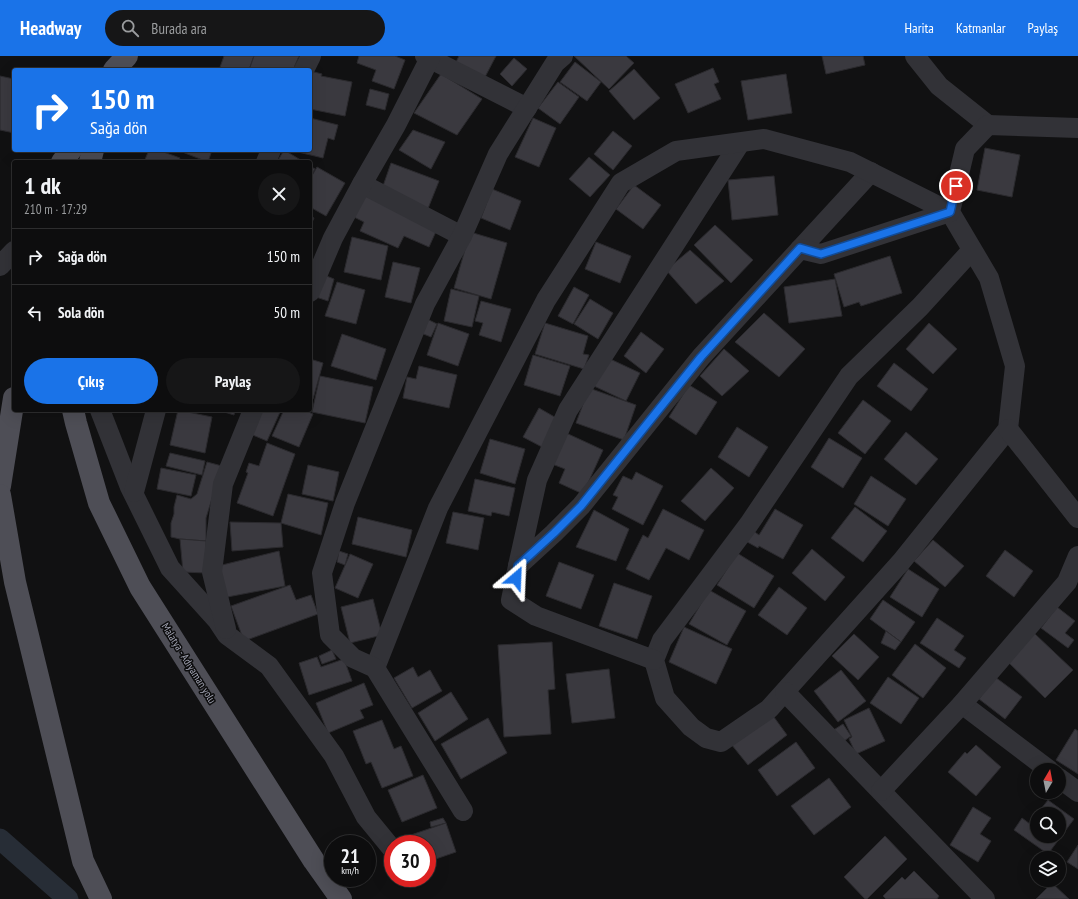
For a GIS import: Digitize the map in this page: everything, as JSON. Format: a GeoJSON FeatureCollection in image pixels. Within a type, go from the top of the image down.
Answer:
{"type":"FeatureCollection","features":[{"type":"Feature","properties":{"kind":"main road"},"geometry":{"type":"LineString","coordinates":[[112,56],[114,68]]}},
{"type":"Feature","properties":{"kind":"main road"},"geometry":{"type":"LineString","coordinates":[[116,68],[127,56]]}},
{"type":"Feature","properties":{"kind":"main road"},"geometry":{"type":"LineString","coordinates":[[0,486],[12,411]]}},
{"type":"Feature","properties":{"kind":"main road","name":"Malatya - Adıyaman yolu"},"geometry":{"type":"LineString","coordinates":[[73,412],[98,503],[140,587],[314,861],[341,899]]}},
{"type":"Feature","properties":{"kind":"main road"},"geometry":{"type":"LineString","coordinates":[[0,495],[15,582],[83,861],[101,899]]}},
{"type":"Feature","properties":{"kind":"street"},"geometry":{"type":"LineString","coordinates":[[305,68],[311,56]]}},
{"type":"Feature","properties":{"kind":"street"},"geometry":{"type":"LineString","coordinates":[[462,811],[375,668],[353,658],[330,635],[322,573],[345,503],[425,304],[462,236],[498,154],[555,64],[563,56]]}},
{"type":"Feature","properties":{"kind":"street"},"geometry":{"type":"LineString","coordinates":[[914,56],[939,86],[988,125],[1078,128]]}},
{"type":"Feature","properties":{"kind":"street"},"geometry":{"type":"LineString","coordinates":[[312,287],[333,238],[396,125],[429,57],[527,108]]}},
{"type":"Feature","properties":{"kind":"street"},"geometry":{"type":"LineString","coordinates":[[950,212],[965,149],[988,125]]}},
{"type":"Feature","properties":{"kind":"street"},"geometry":{"type":"LineString","coordinates":[[375,668],[438,508],[546,300],[622,183],[676,151],[764,140],[850,162],[950,212],[989,278],[1015,366],[1008,429],[901,562],[770,709],[721,742],[706,738],[691,727],[665,698],[654,660],[662,640],[749,524],[849,376],[920,307],[972,250]]}},
{"type":"Feature","properties":{"kind":"street"},"geometry":{"type":"LineString","coordinates":[[654,660],[536,616],[511,600],[537,480],[568,410],[740,143]]}},
{"type":"Feature","properties":{"kind":"street"},"geometry":{"type":"LineString","coordinates":[[518,566],[581,506],[701,357],[871,172]]}},
{"type":"Feature","properties":{"kind":"street"},"geometry":{"type":"LineString","coordinates":[[362,184],[462,236]]}},
{"type":"Feature","properties":{"kind":"street"},"geometry":{"type":"LineString","coordinates":[[800,248],[821,254],[950,212]]}},
{"type":"Feature","properties":{"kind":"street"},"geometry":{"type":"LineString","coordinates":[[0,266],[12,253]]}},
{"type":"Feature","properties":{"kind":"street"},"geometry":{"type":"LineString","coordinates":[[101,412],[130,487],[134,492],[170,568],[216,620],[227,635],[269,666],[334,756],[366,816],[384,839]]}},
{"type":"Feature","properties":{"kind":"street"},"geometry":{"type":"LineString","coordinates":[[134,492],[155,412]]}},
{"type":"Feature","properties":{"kind":"street"},"geometry":{"type":"LineString","coordinates":[[227,635],[212,572],[223,484],[252,412]]}},
{"type":"Feature","properties":{"kind":"street"},"geometry":{"type":"LineString","coordinates":[[1008,429],[1078,518]]}},
{"type":"Feature","properties":{"kind":"street"},"geometry":{"type":"LineString","coordinates":[[881,791],[962,704],[1067,582],[1078,556]]}},
{"type":"Feature","properties":{"kind":"street"},"geometry":{"type":"LineString","coordinates":[[785,692],[985,899]]}},
{"type":"Feature","properties":{"kind":"street"},"geometry":{"type":"LineString","coordinates":[[962,704],[1040,763]]}},
{"type":"Feature","properties":{"kind":"street"},"geometry":{"type":"LineString","coordinates":[[1066,783],[1078,792]]}},
{"type":"Feature","properties":{"kind":"building"},"geometry":{"type":"Polygon","coordinates":[[[224,56],[254,56],[250,68],[220,68],[224,56]]]}},
{"type":"Feature","properties":{"kind":"building"},"geometry":{"type":"Polygon","coordinates":[[[254,56],[299,56],[294,68],[250,68],[254,56]]]}},
{"type":"Feature","properties":{"kind":"building"},"geometry":{"type":"Polygon","coordinates":[[[359,56],[395,56],[405,60],[394,89],[372,81],[376,70],[357,63],[359,56]]]}},
{"type":"Feature","properties":{"kind":"building"},"geometry":{"type":"Polygon","coordinates":[[[459,56],[496,56],[485,77],[456,62],[459,56]]]}},
{"type":"Feature","properties":{"kind":"building"},"geometry":{"type":"Polygon","coordinates":[[[574,56],[626,56],[634,63],[609,89],[574,56]]]}},
{"type":"Feature","properties":{"kind":"building"},"geometry":{"type":"Polygon","coordinates":[[[822,56],[863,56],[865,65],[826,74],[822,56]]]}},
{"type":"Feature","properties":{"kind":"building"},"geometry":{"type":"Polygon","coordinates":[[[514,58],[527,69],[512,86],[500,74],[514,58]]]}},
{"type":"Feature","properties":{"kind":"building"},"geometry":{"type":"Polygon","coordinates":[[[575,62],[601,82],[587,101],[560,82],[575,62]]]}},
{"type":"Feature","properties":{"kind":"building"},"geometry":{"type":"Polygon","coordinates":[[[713,68],[719,82],[714,84],[721,99],[688,113],[675,84],[713,68]]]}},
{"type":"Feature","properties":{"kind":"building"},"geometry":{"type":"Polygon","coordinates":[[[634,69],[660,98],[634,120],[609,91],[634,69]]]}},
{"type":"Feature","properties":{"kind":"building"},"geometry":{"type":"Polygon","coordinates":[[[312,72],[322,74],[321,76],[352,82],[345,116],[312,109],[312,72]]]}},
{"type":"Feature","properties":{"kind":"building"},"geometry":{"type":"Polygon","coordinates":[[[441,74],[482,99],[457,135],[414,113],[441,74]]]}},
{"type":"Feature","properties":{"kind":"building"},"geometry":{"type":"Polygon","coordinates":[[[786,74],[792,113],[748,120],[741,81],[786,74]]]}},
{"type":"Feature","properties":{"kind":"building"},"geometry":{"type":"Polygon","coordinates":[[[0,76],[12,79],[12,133],[0,130],[0,76]]]}},
{"type":"Feature","properties":{"kind":"building"},"geometry":{"type":"Polygon","coordinates":[[[558,82],[579,97],[560,124],[538,108],[558,82]]]}},
{"type":"Feature","properties":{"kind":"building"},"geometry":{"type":"Polygon","coordinates":[[[370,89],[389,94],[385,110],[366,105],[370,89]]]}},
{"type":"Feature","properties":{"kind":"building"},"geometry":{"type":"Polygon","coordinates":[[[312,118],[338,125],[334,140],[328,138],[323,158],[298,152],[312,152],[312,118]]]}},
{"type":"Feature","properties":{"kind":"building"},"geometry":{"type":"Polygon","coordinates":[[[533,118],[556,128],[539,167],[515,157],[533,118]]]}},
{"type":"Feature","properties":{"kind":"building"},"geometry":{"type":"Polygon","coordinates":[[[413,130],[445,142],[431,169],[399,150],[413,130]]]}},
{"type":"Feature","properties":{"kind":"building"},"geometry":{"type":"Polygon","coordinates":[[[613,131],[632,146],[613,170],[594,154],[613,131]]]}},
{"type":"Feature","properties":{"kind":"building"},"geometry":{"type":"Polygon","coordinates":[[[985,148],[1020,155],[1012,197],[977,190],[985,148]]]}},
{"type":"Feature","properties":{"kind":"building"},"geometry":{"type":"Polygon","coordinates":[[[148,152],[164,152],[180,158],[179,160],[145,160],[148,152]]]}},
{"type":"Feature","properties":{"kind":"building"},"geometry":{"type":"Polygon","coordinates":[[[182,152],[211,152],[209,160],[203,160],[182,152]]]}},
{"type":"Feature","properties":{"kind":"building"},"geometry":{"type":"Polygon","coordinates":[[[283,152],[287,152],[301,160],[278,160],[283,152]]]}},
{"type":"Feature","properties":{"kind":"building"},"geometry":{"type":"Polygon","coordinates":[[[589,157],[610,175],[590,197],[569,179],[589,157]]]}},
{"type":"Feature","properties":{"kind":"building"},"geometry":{"type":"Polygon","coordinates":[[[391,163],[439,181],[427,211],[382,189],[391,163]]]}},
{"type":"Feature","properties":{"kind":"building"},"geometry":{"type":"Polygon","coordinates":[[[317,167],[345,183],[326,216],[312,208],[312,176],[317,167]]]}},
{"type":"Feature","properties":{"kind":"building"},"geometry":{"type":"Polygon","coordinates":[[[774,176],[778,215],[732,220],[728,180],[774,176]]]}},
{"type":"Feature","properties":{"kind":"building"},"geometry":{"type":"Polygon","coordinates":[[[634,185],[661,205],[643,229],[616,209],[634,185]]]}},
{"type":"Feature","properties":{"kind":"building"},"geometry":{"type":"Polygon","coordinates":[[[492,189],[521,201],[510,230],[481,218],[492,189]]]}},
{"type":"Feature","properties":{"kind":"building"},"geometry":{"type":"Polygon","coordinates":[[[362,194],[438,227],[429,247],[404,236],[398,248],[360,231],[364,222],[352,216],[362,194]]]}},
{"type":"Feature","properties":{"kind":"building"},"geometry":{"type":"Polygon","coordinates":[[[715,225],[753,260],[731,283],[694,245],[715,225]]]}},
{"type":"Feature","properties":{"kind":"building"},"geometry":{"type":"Polygon","coordinates":[[[470,232],[507,243],[491,299],[454,288],[470,232]]]}},
{"type":"Feature","properties":{"kind":"building"},"geometry":{"type":"Polygon","coordinates":[[[352,237],[388,246],[381,280],[344,272],[352,237]]]}},
{"type":"Feature","properties":{"kind":"building"},"geometry":{"type":"Polygon","coordinates":[[[596,242],[631,256],[620,283],[585,269],[596,242]]]}},
{"type":"Feature","properties":{"kind":"building"},"geometry":{"type":"Polygon","coordinates":[[[690,250],[724,281],[696,304],[666,270],[690,250]]]}},
{"type":"Feature","properties":{"kind":"building"},"geometry":{"type":"Polygon","coordinates":[[[890,256],[902,293],[861,306],[859,302],[844,307],[834,274],[890,256]]]}},
{"type":"Feature","properties":{"kind":"building"},"geometry":{"type":"Polygon","coordinates":[[[393,262],[420,268],[411,303],[385,297],[393,262]]]}},
{"type":"Feature","properties":{"kind":"building"},"geometry":{"type":"Polygon","coordinates":[[[324,275],[334,279],[328,301],[316,297],[324,275]]]}},
{"type":"Feature","properties":{"kind":"building"},"geometry":{"type":"Polygon","coordinates":[[[835,279],[842,316],[789,323],[784,287],[835,279]]]}},
{"type":"Feature","properties":{"kind":"building"},"geometry":{"type":"Polygon","coordinates":[[[337,282],[365,290],[356,324],[325,316],[337,282]]]}},
{"type":"Feature","properties":{"kind":"building"},"geometry":{"type":"Polygon","coordinates":[[[574,287],[589,295],[573,324],[558,316],[574,287]]]}},
{"type":"Feature","properties":{"kind":"building"},"geometry":{"type":"Polygon","coordinates":[[[451,289],[479,296],[472,327],[444,321],[451,289]]]}},
{"type":"Feature","properties":{"kind":"building"},"geometry":{"type":"Polygon","coordinates":[[[590,299],[613,313],[598,339],[574,324],[590,299]]]}},
{"type":"Feature","properties":{"kind":"building"},"geometry":{"type":"Polygon","coordinates":[[[481,301],[511,309],[501,342],[479,335],[483,323],[475,321],[481,301]]]}},
{"type":"Feature","properties":{"kind":"building"},"geometry":{"type":"Polygon","coordinates":[[[764,313],[805,349],[779,377],[735,342],[764,313]]]}},
{"type":"Feature","properties":{"kind":"building"},"geometry":{"type":"Polygon","coordinates":[[[427,319],[437,324],[431,337],[421,333],[427,319]]]}},
{"type":"Feature","properties":{"kind":"building"},"geometry":{"type":"Polygon","coordinates":[[[438,323],[469,334],[458,366],[427,355],[438,323]]]}},
{"type":"Feature","properties":{"kind":"building"},"geometry":{"type":"Polygon","coordinates":[[[545,323],[588,336],[583,354],[589,355],[584,369],[535,354],[545,323]]]}},
{"type":"Feature","properties":{"kind":"building"},"geometry":{"type":"Polygon","coordinates":[[[929,323],[957,349],[933,374],[906,349],[929,323]]]}},
{"type":"Feature","properties":{"kind":"building"},"geometry":{"type":"Polygon","coordinates":[[[641,332],[664,349],[646,373],[624,356],[641,332]]]}},
{"type":"Feature","properties":{"kind":"building"},"geometry":{"type":"Polygon","coordinates":[[[342,334],[386,349],[376,380],[331,366],[342,334]]]}},
{"type":"Feature","properties":{"kind":"building"},"geometry":{"type":"Polygon","coordinates":[[[724,349],[749,371],[722,396],[700,376],[724,349]]]}},
{"type":"Feature","properties":{"kind":"building"},"geometry":{"type":"Polygon","coordinates":[[[533,355],[570,366],[560,396],[524,385],[533,355]]]}},
{"type":"Feature","properties":{"kind":"building"},"geometry":{"type":"Polygon","coordinates":[[[608,358],[640,373],[626,401],[594,386],[608,358]]]}},
{"type":"Feature","properties":{"kind":"building"},"geometry":{"type":"Polygon","coordinates":[[[312,360],[323,363],[312,399],[312,360]]]}},
{"type":"Feature","properties":{"kind":"building"},"geometry":{"type":"Polygon","coordinates":[[[894,363],[928,389],[911,411],[877,386],[894,363]]]}},
{"type":"Feature","properties":{"kind":"building"},"geometry":{"type":"Polygon","coordinates":[[[419,366],[457,375],[449,408],[403,398],[407,377],[416,379],[419,366]]]}},
{"type":"Feature","properties":{"kind":"building"},"geometry":{"type":"Polygon","coordinates":[[[320,376],[373,387],[365,423],[312,412],[320,376]]]}},
{"type":"Feature","properties":{"kind":"building"},"geometry":{"type":"Polygon","coordinates":[[[689,385],[717,402],[696,435],[669,417],[689,385]]]}},
{"type":"Feature","properties":{"kind":"building"},"geometry":{"type":"Polygon","coordinates":[[[589,388],[636,405],[624,440],[576,423],[589,388]]]}},
{"type":"Feature","properties":{"kind":"building"},"geometry":{"type":"Polygon","coordinates":[[[863,400],[891,421],[865,454],[838,433],[863,400]]]}},
{"type":"Feature","properties":{"kind":"building"},"geometry":{"type":"Polygon","coordinates":[[[539,408],[558,419],[542,447],[523,437],[539,408]]]}},
{"type":"Feature","properties":{"kind":"building"},"geometry":{"type":"Polygon","coordinates":[[[178,412],[188,412],[212,417],[205,453],[170,445],[178,412]]]}},
{"type":"Feature","properties":{"kind":"building"},"geometry":{"type":"Polygon","coordinates":[[[224,412],[235,412],[234,415],[224,412]]]}},
{"type":"Feature","properties":{"kind":"building"},"geometry":{"type":"Polygon","coordinates":[[[258,412],[280,412],[267,441],[248,433],[258,412]]]}},
{"type":"Feature","properties":{"kind":"building"},"geometry":{"type":"Polygon","coordinates":[[[283,412],[308,412],[313,414],[299,447],[272,436],[283,412]]]}},
{"type":"Feature","properties":{"kind":"building"},"geometry":{"type":"Polygon","coordinates":[[[737,427],[768,447],[749,477],[718,457],[737,427]]]}},
{"type":"Feature","properties":{"kind":"building"},"geometry":{"type":"Polygon","coordinates":[[[906,432],[938,459],[916,485],[884,459],[906,432]]]}},
{"type":"Feature","properties":{"kind":"building"},"geometry":{"type":"Polygon","coordinates":[[[566,433],[603,450],[583,494],[559,483],[565,469],[552,464],[566,433]]]}},
{"type":"Feature","properties":{"kind":"building"},"geometry":{"type":"Polygon","coordinates":[[[829,438],[862,458],[843,488],[811,467],[829,438]]]}},
{"type":"Feature","properties":{"kind":"building"},"geometry":{"type":"Polygon","coordinates":[[[490,439],[525,449],[515,484],[480,473],[490,439]]]}},
{"type":"Feature","properties":{"kind":"building"},"geometry":{"type":"Polygon","coordinates":[[[267,443],[295,454],[273,516],[237,503],[248,473],[246,472],[249,463],[259,466],[267,443]]]}},
{"type":"Feature","properties":{"kind":"building"},"geometry":{"type":"Polygon","coordinates":[[[170,453],[205,461],[202,475],[166,466],[170,453]]]}},
{"type":"Feature","properties":{"kind":"building"},"geometry":{"type":"Polygon","coordinates":[[[207,462],[222,466],[206,518],[206,541],[171,537],[171,523],[177,495],[191,499],[197,494],[207,462]]]}},
{"type":"Feature","properties":{"kind":"building"},"geometry":{"type":"Polygon","coordinates":[[[308,465],[339,472],[333,501],[302,494],[308,465]]]}},
{"type":"Feature","properties":{"kind":"building"},"geometry":{"type":"Polygon","coordinates":[[[161,468],[196,475],[191,496],[157,489],[161,468]]]}},
{"type":"Feature","properties":{"kind":"building"},"geometry":{"type":"Polygon","coordinates":[[[711,468],[734,488],[705,521],[681,501],[711,468]]]}},
{"type":"Feature","properties":{"kind":"building"},"geometry":{"type":"Polygon","coordinates":[[[636,472],[663,486],[643,525],[612,509],[618,497],[613,495],[623,476],[632,480],[636,472]]]}},
{"type":"Feature","properties":{"kind":"building"},"geometry":{"type":"Polygon","coordinates":[[[871,476],[906,499],[888,526],[854,504],[871,476]]]}},
{"type":"Feature","properties":{"kind":"building"},"geometry":{"type":"Polygon","coordinates":[[[475,479],[515,488],[509,516],[492,512],[491,516],[468,511],[475,479]]]}},
{"type":"Feature","properties":{"kind":"building"},"geometry":{"type":"Polygon","coordinates":[[[288,494],[328,503],[321,535],[281,523],[288,494]]]}},
{"type":"Feature","properties":{"kind":"building"},"geometry":{"type":"Polygon","coordinates":[[[855,507],[887,531],[863,562],[831,538],[855,507]]]}},
{"type":"Feature","properties":{"kind":"building"},"geometry":{"type":"Polygon","coordinates":[[[663,509],[704,530],[689,560],[666,548],[649,580],[626,569],[643,535],[648,538],[663,509]]]}},
{"type":"Feature","properties":{"kind":"building"},"geometry":{"type":"Polygon","coordinates":[[[775,509],[803,525],[783,559],[742,539],[749,528],[759,535],[775,509]]]}},
{"type":"Feature","properties":{"kind":"building"},"geometry":{"type":"Polygon","coordinates":[[[594,510],[629,529],[616,561],[576,547],[594,510]]]}},
{"type":"Feature","properties":{"kind":"building"},"geometry":{"type":"Polygon","coordinates":[[[453,512],[484,518],[478,550],[446,543],[453,512]]]}},
{"type":"Feature","properties":{"kind":"building"},"geometry":{"type":"Polygon","coordinates":[[[358,517],[412,530],[406,557],[352,544],[358,517]]]}},
{"type":"Feature","properties":{"kind":"building"},"geometry":{"type":"Polygon","coordinates":[[[230,522],[281,523],[283,547],[232,551],[230,522]]]}},
{"type":"Feature","properties":{"kind":"building"},"geometry":{"type":"Polygon","coordinates":[[[180,539],[206,541],[206,573],[183,572],[180,539]]]}},
{"type":"Feature","properties":{"kind":"building"},"geometry":{"type":"Polygon","coordinates":[[[933,540],[964,566],[945,587],[914,561],[933,540]]]}},
{"type":"Feature","properties":{"kind":"building"},"geometry":{"type":"Polygon","coordinates":[[[812,549],[845,577],[825,601],[792,573],[812,549]]]}},
{"type":"Feature","properties":{"kind":"building"},"geometry":{"type":"Polygon","coordinates":[[[1005,550],[1033,571],[1014,597],[986,576],[1005,550]]]}},
{"type":"Feature","properties":{"kind":"building"},"geometry":{"type":"Polygon","coordinates":[[[279,551],[285,586],[222,598],[218,566],[279,551]]]}},
{"type":"Feature","properties":{"kind":"building"},"geometry":{"type":"Polygon","coordinates":[[[339,551],[348,554],[345,565],[337,562],[339,551]]]}},
{"type":"Feature","properties":{"kind":"building"},"geometry":{"type":"Polygon","coordinates":[[[737,553],[774,576],[754,608],[717,585],[737,553]]]}},
{"type":"Feature","properties":{"kind":"building"},"geometry":{"type":"Polygon","coordinates":[[[350,554],[373,564],[358,598],[335,588],[350,554]]]}},
{"type":"Feature","properties":{"kind":"building"},"geometry":{"type":"Polygon","coordinates":[[[559,562],[594,575],[581,609],[546,596],[559,562]]]}},
{"type":"Feature","properties":{"kind":"building"},"geometry":{"type":"Polygon","coordinates":[[[908,569],[939,589],[922,617],[890,597],[908,569]]]}},
{"type":"Feature","properties":{"kind":"building"},"geometry":{"type":"Polygon","coordinates":[[[614,583],[652,596],[637,639],[599,626],[614,583]]]}},
{"type":"Feature","properties":{"kind":"building"},"geometry":{"type":"Polygon","coordinates":[[[290,585],[296,600],[311,595],[318,614],[244,641],[231,606],[290,585]]]}},
{"type":"Feature","properties":{"kind":"building"},"geometry":{"type":"Polygon","coordinates":[[[779,587],[807,608],[787,635],[758,615],[779,587]]]}},
{"type":"Feature","properties":{"kind":"building"},"geometry":{"type":"Polygon","coordinates":[[[709,590],[746,611],[727,645],[689,624],[709,590]]]}},
{"type":"Feature","properties":{"kind":"building"},"geometry":{"type":"Polygon","coordinates":[[[373,599],[382,635],[350,643],[341,607],[373,599]]]}},
{"type":"Feature","properties":{"kind":"building"},"geometry":{"type":"Polygon","coordinates":[[[883,600],[915,622],[901,642],[870,619],[883,600]]]}},
{"type":"Feature","properties":{"kind":"building"},"geometry":{"type":"Polygon","coordinates":[[[1057,607],[1075,621],[1065,633],[1074,640],[1068,648],[1041,628],[1057,607]]]}},
{"type":"Feature","properties":{"kind":"building"},"geometry":{"type":"Polygon","coordinates":[[[937,618],[964,636],[954,650],[966,658],[959,668],[920,643],[937,618]]]}},
{"type":"Feature","properties":{"kind":"building"},"geometry":{"type":"Polygon","coordinates":[[[684,627],[732,649],[716,684],[669,662],[684,627]]]}},
{"type":"Feature","properties":{"kind":"building"},"geometry":{"type":"Polygon","coordinates":[[[886,631],[901,642],[895,650],[881,643],[886,631]]]}},
{"type":"Feature","properties":{"kind":"building"},"geometry":{"type":"Polygon","coordinates":[[[1034,633],[1073,670],[1045,698],[1007,661],[1034,633]]]}},
{"type":"Feature","properties":{"kind":"building"},"geometry":{"type":"Polygon","coordinates":[[[854,634],[879,657],[858,680],[832,656],[854,634]]]}},
{"type":"Feature","properties":{"kind":"building"},"geometry":{"type":"Polygon","coordinates":[[[552,642],[555,689],[548,690],[551,734],[504,737],[498,645],[552,642]]]}},
{"type":"Feature","properties":{"kind":"building"},"geometry":{"type":"Polygon","coordinates":[[[915,644],[946,668],[923,698],[892,675],[915,644]]]}},
{"type":"Feature","properties":{"kind":"building"},"geometry":{"type":"Polygon","coordinates":[[[332,650],[336,659],[322,664],[319,656],[332,650]]]}},
{"type":"Feature","properties":{"kind":"building"},"geometry":{"type":"Polygon","coordinates":[[[317,657],[321,667],[344,659],[352,681],[309,695],[299,663],[317,657]]]}},
{"type":"Feature","properties":{"kind":"building"},"geometry":{"type":"Polygon","coordinates":[[[413,667],[418,677],[430,670],[442,691],[412,708],[394,678],[413,667]]]}},
{"type":"Feature","properties":{"kind":"building"},"geometry":{"type":"Polygon","coordinates":[[[609,669],[615,718],[572,723],[566,674],[609,669]]]}},
{"type":"Feature","properties":{"kind":"building"},"geometry":{"type":"Polygon","coordinates":[[[841,670],[866,701],[838,722],[814,691],[841,670]]]}},
{"type":"Feature","properties":{"kind":"building"},"geometry":{"type":"Polygon","coordinates":[[[888,677],[919,698],[901,724],[870,703],[888,677]]]}},
{"type":"Feature","properties":{"kind":"building"},"geometry":{"type":"Polygon","coordinates":[[[995,677],[1022,697],[1005,719],[979,699],[995,677]]]}},
{"type":"Feature","properties":{"kind":"building"},"geometry":{"type":"Polygon","coordinates":[[[364,683],[373,705],[360,710],[364,718],[328,733],[316,703],[364,683]]]}},
{"type":"Feature","properties":{"kind":"building"},"geometry":{"type":"Polygon","coordinates":[[[451,692],[468,719],[435,741],[418,713],[451,692]]]}},
{"type":"Feature","properties":{"kind":"building"},"geometry":{"type":"Polygon","coordinates":[[[869,708],[885,741],[856,754],[849,739],[852,737],[844,720],[869,708]]]}},
{"type":"Feature","properties":{"kind":"building"},"geometry":{"type":"Polygon","coordinates":[[[771,713],[787,735],[748,765],[731,744],[771,713]]]}},
{"type":"Feature","properties":{"kind":"building"},"geometry":{"type":"Polygon","coordinates":[[[488,718],[507,753],[461,779],[441,744],[488,718]]]}},
{"type":"Feature","properties":{"kind":"building"},"geometry":{"type":"Polygon","coordinates":[[[382,720],[394,749],[401,746],[413,776],[382,788],[371,762],[366,764],[353,731],[382,720]]]}},
{"type":"Feature","properties":{"kind":"building"},"geometry":{"type":"Polygon","coordinates":[[[843,724],[851,736],[840,744],[832,731],[843,724]]]}},
{"type":"Feature","properties":{"kind":"building"},"geometry":{"type":"Polygon","coordinates":[[[1075,729],[1078,731],[1078,774],[1066,766],[1066,763],[1061,763],[1056,760],[1075,729]]]}},
{"type":"Feature","properties":{"kind":"building"},"geometry":{"type":"Polygon","coordinates":[[[796,742],[815,768],[777,796],[758,770],[796,742]]]}},
{"type":"Feature","properties":{"kind":"building"},"geometry":{"type":"Polygon","coordinates":[[[976,745],[1001,767],[976,796],[948,772],[965,752],[967,754],[976,745]]]}},
{"type":"Feature","properties":{"kind":"building"},"geometry":{"type":"Polygon","coordinates":[[[423,775],[437,808],[402,822],[388,790],[423,775]]]}},
{"type":"Feature","properties":{"kind":"building"},"geometry":{"type":"Polygon","coordinates":[[[829,778],[851,807],[814,835],[791,806],[829,778]]]}},
{"type":"Feature","properties":{"kind":"building"},"geometry":{"type":"Polygon","coordinates":[[[1048,800],[1058,807],[1042,807],[1048,800]]]}},
{"type":"Feature","properties":{"kind":"building"},"geometry":{"type":"Polygon","coordinates":[[[973,807],[991,818],[980,834],[991,841],[978,862],[950,845],[973,807]]]}},
{"type":"Feature","properties":{"kind":"building"},"geometry":{"type":"Polygon","coordinates":[[[1066,813],[1074,819],[1066,830],[1066,813]]]}},
{"type":"Feature","properties":{"kind":"building"},"geometry":{"type":"Polygon","coordinates":[[[443,818],[446,823],[431,827],[430,822],[443,818]]]}},
{"type":"Feature","properties":{"kind":"building"},"geometry":{"type":"Polygon","coordinates":[[[1022,818],[1030,824],[1030,841],[1014,830],[1022,818]]]}},
{"type":"Feature","properties":{"kind":"building"},"geometry":{"type":"Polygon","coordinates":[[[446,823],[456,852],[436,859],[436,835],[411,835],[446,823]]]}},
{"type":"Feature","properties":{"kind":"building"},"geometry":{"type":"Polygon","coordinates":[[[885,836],[907,859],[867,899],[865,899],[844,877],[885,836]]]}},
{"type":"Feature","properties":{"kind":"building"},"geometry":{"type":"Polygon","coordinates":[[[1032,843],[1056,843],[1050,851],[1044,851],[1032,843]]]}},
{"type":"Feature","properties":{"kind":"building"},"geometry":{"type":"Polygon","coordinates":[[[1078,845],[1078,869],[1067,862],[1078,845]]]}},
{"type":"Feature","properties":{"kind":"building"},"geometry":{"type":"Polygon","coordinates":[[[914,871],[939,896],[937,899],[886,899],[883,896],[902,877],[905,880],[914,871]]]}},
{"type":"Feature","properties":{"kind":"building"},"geometry":{"type":"Polygon","coordinates":[[[1048,887],[1056,887],[1069,899],[1036,899],[1048,887]]]}},
{"type":"Feature","properties":{"kind":"waterway"},"geometry":{"type":"LineString","coordinates":[[0,839],[68,899]]}},
{"type":"Feature","properties":{"kind":"route"},"geometry":{"type":"LineString","coordinates":[[516,578],[518,566],[581,506],[701,357],[800,248],[821,254],[950,212],[956,186]]}}]}
